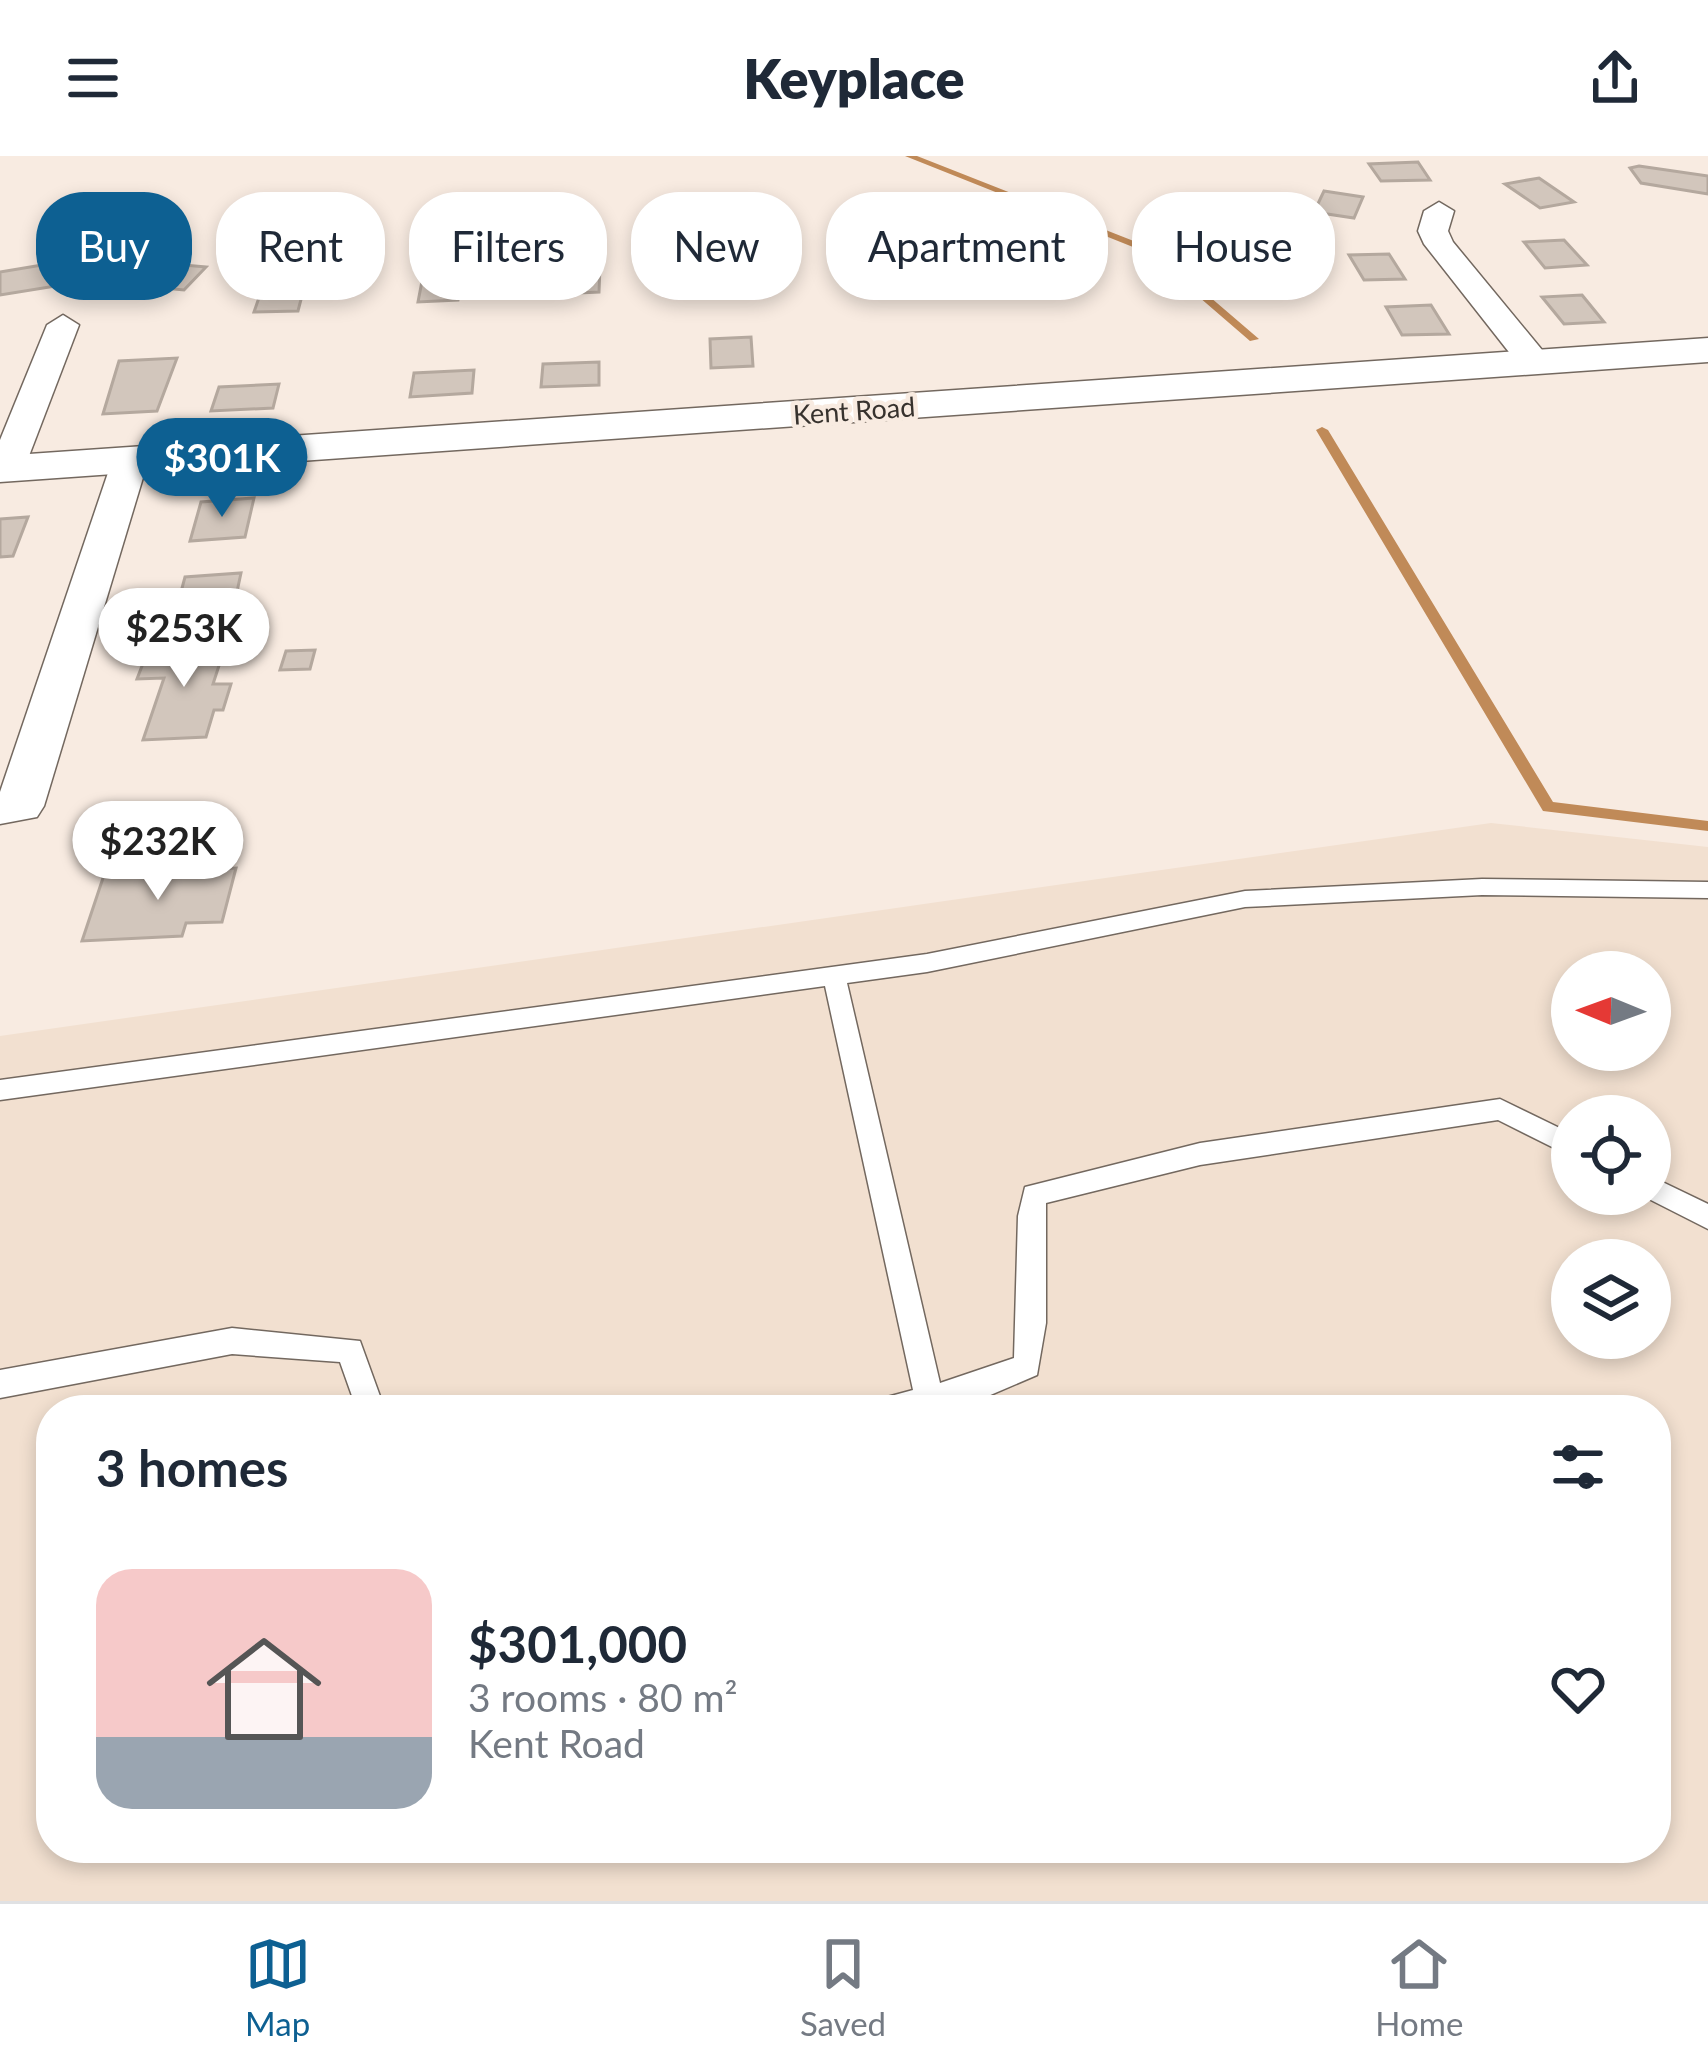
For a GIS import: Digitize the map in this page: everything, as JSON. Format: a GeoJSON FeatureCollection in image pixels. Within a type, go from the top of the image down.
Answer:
{"type":"FeatureCollection","features":[{"type":"Feature","properties":{"kind":"street"},"geometry":{"type":"LineString","coordinates":[[1439,211],[1433,231],[1439,244],[1534,362]]}},
{"type":"Feature","properties":{"kind":"street"},"geometry":{"type":"LineString","coordinates":[[3,469],[63,325]]}},
{"type":"Feature","properties":{"kind":"street","name":"Kent Road"},"geometry":{"type":"LineString","coordinates":[[3,469],[1708,350]]}},
{"type":"Feature","properties":{"kind":"street"},"geometry":{"type":"LineString","coordinates":[[10,807],[130,461]]}},
{"type":"Feature","properties":{"kind":"lane"},"geometry":{"type":"LineString","coordinates":[[0,1090],[945,960],[1244,899],[1482,887],[1708,890]]}},
{"type":"Feature","properties":{"kind":"lane"},"geometry":{"type":"LineString","coordinates":[[834,976],[928,1395]]}},
{"type":"Feature","properties":{"kind":"lane"},"geometry":{"type":"LineString","coordinates":[[941,1395],[1027,1366],[1034,1332],[1028,1227],[1034,1195],[1200,1154],[1500,1109],[1551,1135]]}},
{"type":"Feature","properties":{"kind":"lane"},"geometry":{"type":"LineString","coordinates":[[1671,1198],[1708,1217]]}},
{"type":"Feature","properties":{"kind":"lane"},"geometry":{"type":"LineString","coordinates":[[0,1384],[232,1341],[350,1350],[366,1395]]}},
{"type":"Feature","properties":{"kind":"shaded area"},"geometry":{"type":"Polygon","coordinates":[[[1491,823],[1708,847],[1708,1901],[0,1901],[0,1036],[1491,823]]]}},
{"type":"Feature","properties":{"kind":"building"},"geometry":{"type":"Polygon","coordinates":[[[1418,162],[1430,180],[1381,181],[1369,164],[1418,162]]]}},
{"type":"Feature","properties":{"kind":"building"},"geometry":{"type":"Polygon","coordinates":[[[1630,168],[1708,176],[1708,194],[1641,183],[1630,168]]]}},
{"type":"Feature","properties":{"kind":"building"},"geometry":{"type":"Polygon","coordinates":[[[1539,178],[1574,202],[1540,208],[1505,184],[1539,178]]]}},
{"type":"Feature","properties":{"kind":"building"},"geometry":{"type":"Polygon","coordinates":[[[1335,193],[1363,197],[1354,218],[1335,215],[1335,193]]]}},
{"type":"Feature","properties":{"kind":"building"},"geometry":{"type":"Polygon","coordinates":[[[1564,240],[1587,265],[1545,268],[1524,242],[1564,240]]]}},
{"type":"Feature","properties":{"kind":"building"},"geometry":{"type":"Polygon","coordinates":[[[1389,254],[1405,279],[1364,280],[1349,255],[1389,254]]]}},
{"type":"Feature","properties":{"kind":"building"},"geometry":{"type":"Polygon","coordinates":[[[36,266],[36,289],[0,295],[0,272],[36,266]]]}},
{"type":"Feature","properties":{"kind":"building"},"geometry":{"type":"Polygon","coordinates":[[[192,266],[206,267],[192,282],[192,266]]]}},
{"type":"Feature","properties":{"kind":"building"},"geometry":{"type":"Polygon","coordinates":[[[1582,295],[1604,322],[1564,324],[1542,297],[1582,295]]]}},
{"type":"Feature","properties":{"kind":"building"},"geometry":{"type":"Polygon","coordinates":[[[258,300],[301,300],[298,311],[254,312],[258,300]]]}},
{"type":"Feature","properties":{"kind":"building"},"geometry":{"type":"Polygon","coordinates":[[[1431,305],[1449,334],[1402,335],[1386,307],[1431,305]]]}},
{"type":"Feature","properties":{"kind":"building"},"geometry":{"type":"Polygon","coordinates":[[[751,337],[753,366],[711,368],[710,339],[751,337]]]}},
{"type":"Feature","properties":{"kind":"building"},"geometry":{"type":"Polygon","coordinates":[[[177,358],[157,411],[103,414],[119,361],[177,358]]]}},
{"type":"Feature","properties":{"kind":"building"},"geometry":{"type":"Polygon","coordinates":[[[599,362],[599,385],[541,387],[543,364],[599,362]]]}},
{"type":"Feature","properties":{"kind":"building"},"geometry":{"type":"Polygon","coordinates":[[[474,370],[472,393],[410,397],[414,373],[474,370]]]}},
{"type":"Feature","properties":{"kind":"building"},"geometry":{"type":"Polygon","coordinates":[[[279,384],[273,408],[211,411],[219,387],[279,384]]]}},
{"type":"Feature","properties":{"kind":"building"},"geometry":{"type":"Polygon","coordinates":[[[254,498],[245,537],[190,541],[201,502],[254,498]]]}},
{"type":"Feature","properties":{"kind":"building"},"geometry":{"type":"Polygon","coordinates":[[[28,517],[13,556],[0,557],[0,519],[28,517]]]}},
{"type":"Feature","properties":{"kind":"building"},"geometry":{"type":"Polygon","coordinates":[[[241,573],[232,615],[174,618],[185,577],[241,573]]]}},
{"type":"Feature","properties":{"kind":"building"},"geometry":{"type":"Polygon","coordinates":[[[226,644],[213,684],[231,684],[223,710],[214,710],[206,737],[143,740],[164,678],[137,679],[149,648],[226,644]]]}},
{"type":"Feature","properties":{"kind":"building"},"geometry":{"type":"Polygon","coordinates":[[[315,650],[310,669],[280,670],[286,651],[315,650]]]}},
{"type":"Feature","properties":{"kind":"building"},"geometry":{"type":"Polygon","coordinates":[[[236,868],[222,922],[186,923],[182,936],[82,941],[104,875],[236,868]]]}},
{"type":"Feature","properties":{"kind":"waterway"},"geometry":{"type":"LineString","coordinates":[[909,156],[1151,251],[1254,339]]}},
{"type":"Feature","properties":{"kind":"waterway"},"geometry":{"type":"LineString","coordinates":[[1322,430],[1548,807],[1708,826]]}}]}
